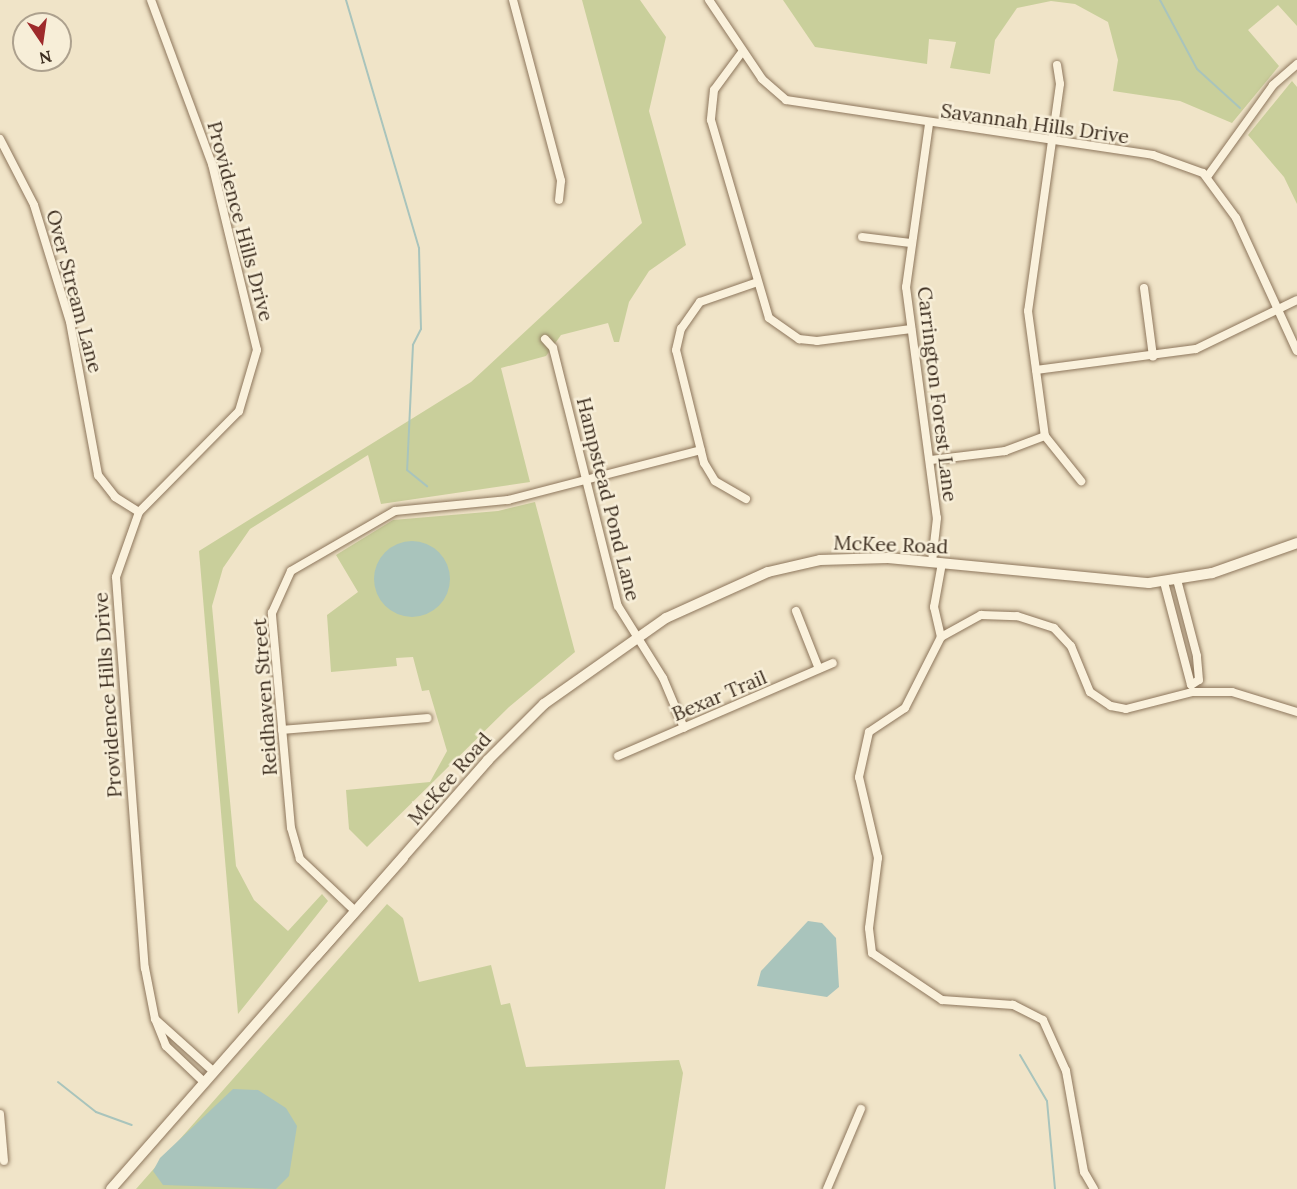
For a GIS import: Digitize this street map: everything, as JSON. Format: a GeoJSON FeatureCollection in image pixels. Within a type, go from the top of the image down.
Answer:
{"type":"FeatureCollection","features":[{"type":"Feature","properties":{"kind":"street","name":"Providence Hills Drive"},"geometry":{"type":"LineString","coordinates":[[152,0],[212,164],[257,350],[239,411],[139,512],[117,570],[114,610],[145,968],[154,1019],[166,1046],[205,1083]]}},
{"type":"Feature","properties":{"kind":"street"},"geometry":{"type":"LineString","coordinates":[[513,0],[561,181],[559,200]]}},
{"type":"Feature","properties":{"kind":"street","name":"Savannah Hills Drive"},"geometry":{"type":"LineString","coordinates":[[709,0],[742,52],[786,100],[930,124],[1153,155],[1184,163],[1207,177],[1236,218],[1297,351]]}},
{"type":"Feature","properties":{"kind":"street"},"geometry":{"type":"LineString","coordinates":[[742,52],[714,90],[711,120],[755,283],[769,318],[799,339],[911,329]]}},
{"type":"Feature","properties":{"kind":"street"},"geometry":{"type":"LineString","coordinates":[[1207,177],[1273,85],[1297,64]]}},
{"type":"Feature","properties":{"kind":"street"},"geometry":{"type":"LineString","coordinates":[[1057,65],[1052,142],[1028,311],[1045,436],[1081,481]]}},
{"type":"Feature","properties":{"kind":"street","name":"Carrington Forest Lane"},"geometry":{"type":"LineString","coordinates":[[930,124],[906,287],[937,518],[934,607],[941,637]]}},
{"type":"Feature","properties":{"kind":"street","name":"Over Stream Lane"},"geometry":{"type":"LineString","coordinates":[[0,139],[26,184],[51,259],[77,354],[98,475],[115,497],[139,512]]}},
{"type":"Feature","properties":{"kind":"street"},"geometry":{"type":"LineString","coordinates":[[862,237],[911,243]]}},
{"type":"Feature","properties":{"kind":"street"},"geometry":{"type":"LineString","coordinates":[[746,499],[715,481],[701,450],[676,350],[681,329],[700,302],[755,283]]}},
{"type":"Feature","properties":{"kind":"street"},"geometry":{"type":"LineString","coordinates":[[1144,288],[1153,356]]}},
{"type":"Feature","properties":{"kind":"street"},"geometry":{"type":"LineString","coordinates":[[1036,370],[1153,356],[1207,346],[1297,300]]}},
{"type":"Feature","properties":{"kind":"street","name":"Hampstead Pond Lane"},"geometry":{"type":"LineString","coordinates":[[544,339],[554,348],[618,606],[635,638],[663,678],[684,728]]}},
{"type":"Feature","properties":{"kind":"street"},"geometry":{"type":"LineString","coordinates":[[931,460],[1005,451],[1045,436]]}},
{"type":"Feature","properties":{"kind":"street","name":"Reidhaven Street"},"geometry":{"type":"LineString","coordinates":[[353,909],[307,867],[295,847],[272,613],[291,571],[394,511],[508,500],[701,450]]}},
{"type":"Feature","properties":{"kind":"street","name":"McKee Road"},"geometry":{"type":"LineString","coordinates":[[111,1189],[510,737],[635,638],[733,585],[792,565],[864,557],[937,562],[1098,582],[1164,582],[1297,543]]}},
{"type":"Feature","properties":{"kind":"street"},"geometry":{"type":"LineString","coordinates":[[1177,580],[1199,680],[1192,689]]}},
{"type":"Feature","properties":{"kind":"street"},"geometry":{"type":"LineString","coordinates":[[1164,582],[1192,689]]}},
{"type":"Feature","properties":{"kind":"street"},"geometry":{"type":"LineString","coordinates":[[796,611],[819,669]]}},
{"type":"Feature","properties":{"kind":"street"},"geometry":{"type":"LineString","coordinates":[[1094,1189],[1084,1172],[1066,1071],[1043,1020],[1013,1005],[942,1000],[872,953],[869,928],[879,866],[859,777],[869,732],[906,708],[941,637],[981,615],[1017,616],[1054,628],[1071,646],[1090,692],[1111,706],[1126,709],[1192,689],[1232,692],[1297,712]]}},
{"type":"Feature","properties":{"kind":"street"},"geometry":{"type":"LineString","coordinates":[[1179,643],[1192,640]]}},
{"type":"Feature","properties":{"kind":"street","name":"Bexar Trail"},"geometry":{"type":"LineString","coordinates":[[618,756],[833,663]]}},
{"type":"Feature","properties":{"kind":"street"},"geometry":{"type":"LineString","coordinates":[[282,730],[428,718]]}},
{"type":"Feature","properties":{"kind":"street","name":"McKee Road"},"geometry":{"type":"LineString","coordinates":[[316,956],[353,909],[403,858]]}},
{"type":"Feature","properties":{"kind":"street"},"geometry":{"type":"LineString","coordinates":[[154,1019],[214,1072]]}},
{"type":"Feature","properties":{"kind":"street"},"geometry":{"type":"LineString","coordinates":[[827,1189],[861,1109]]}},
{"type":"Feature","properties":{"kind":"street"},"geometry":{"type":"LineString","coordinates":[[0,1114],[4,1161]]}},
{"type":"Feature","properties":{"kind":"green space"},"geometry":{"type":"Polygon","coordinates":[[[582,0],[640,0],[666,37],[649,111],[686,245],[649,271],[629,302],[619,342],[614,342],[608,323],[561,335],[546,356],[501,368],[530,482],[381,504],[368,455],[250,529],[223,568],[212,606],[236,866],[254,900],[288,931],[322,894],[328,901],[238,1014],[199,551],[471,382],[642,223],[582,0]]]}},
{"type":"Feature","properties":{"kind":"green space"},"geometry":{"type":"Polygon","coordinates":[[[783,0],[1297,0],[1297,26],[1278,5],[1248,30],[1279,66],[1232,123],[1180,101],[1113,91],[1118,60],[1108,22],[1075,4],[1051,1],[1017,8],[995,40],[990,74],[950,68],[956,42],[929,39],[927,64],[815,47],[783,0]]]}},
{"type":"Feature","properties":{"kind":"green space"},"geometry":{"type":"Polygon","coordinates":[[[1292,81],[1297,87],[1297,204],[1284,177],[1248,135],[1292,81]]]}},
{"type":"Feature","properties":{"kind":"green space"},"geometry":{"type":"Polygon","coordinates":[[[535,502],[575,652],[509,707],[367,847],[349,829],[346,790],[430,782],[447,751],[429,690],[422,691],[413,657],[396,658],[397,666],[331,672],[327,615],[358,592],[336,555],[393,520],[498,511],[535,502]]]}},
{"type":"Feature","properties":{"kind":"green space"},"geometry":{"type":"Polygon","coordinates":[[[387,904],[403,918],[419,982],[491,965],[501,1005],[510,1003],[526,1067],[679,1060],[683,1073],[665,1189],[136,1189],[387,904]]]}},
{"type":"Feature","properties":{"kind":"water"},"geometry":{"type":"Polygon","coordinates":[[[412,541],[427,544],[439,552],[447,564],[450,579],[447,594],[439,606],[427,614],[412,617],[397,614],[385,606],[377,594],[374,579],[377,564],[385,552],[397,544],[412,541]]]}},
{"type":"Feature","properties":{"kind":"water"},"geometry":{"type":"Polygon","coordinates":[[[808,921],[822,923],[836,938],[839,987],[827,997],[757,986],[761,971],[808,921]]]}},
{"type":"Feature","properties":{"kind":"water"},"geometry":{"type":"Polygon","coordinates":[[[233,1089],[258,1090],[286,1108],[297,1126],[289,1176],[276,1189],[163,1185],[153,1171],[160,1158],[233,1089]]]}},
{"type":"Feature","properties":{"kind":"waterway"},"geometry":{"type":"LineString","coordinates":[[346,0],[419,248],[421,329],[413,345],[407,470],[427,486]]}},
{"type":"Feature","properties":{"kind":"waterway"},"geometry":{"type":"LineString","coordinates":[[1160,0],[1197,69],[1240,108]]}},
{"type":"Feature","properties":{"kind":"waterway"},"geometry":{"type":"LineString","coordinates":[[1020,1055],[1047,1101],[1055,1189]]}},
{"type":"Feature","properties":{"kind":"waterway"},"geometry":{"type":"LineString","coordinates":[[58,1082],[96,1112],[132,1125]]}}]}
